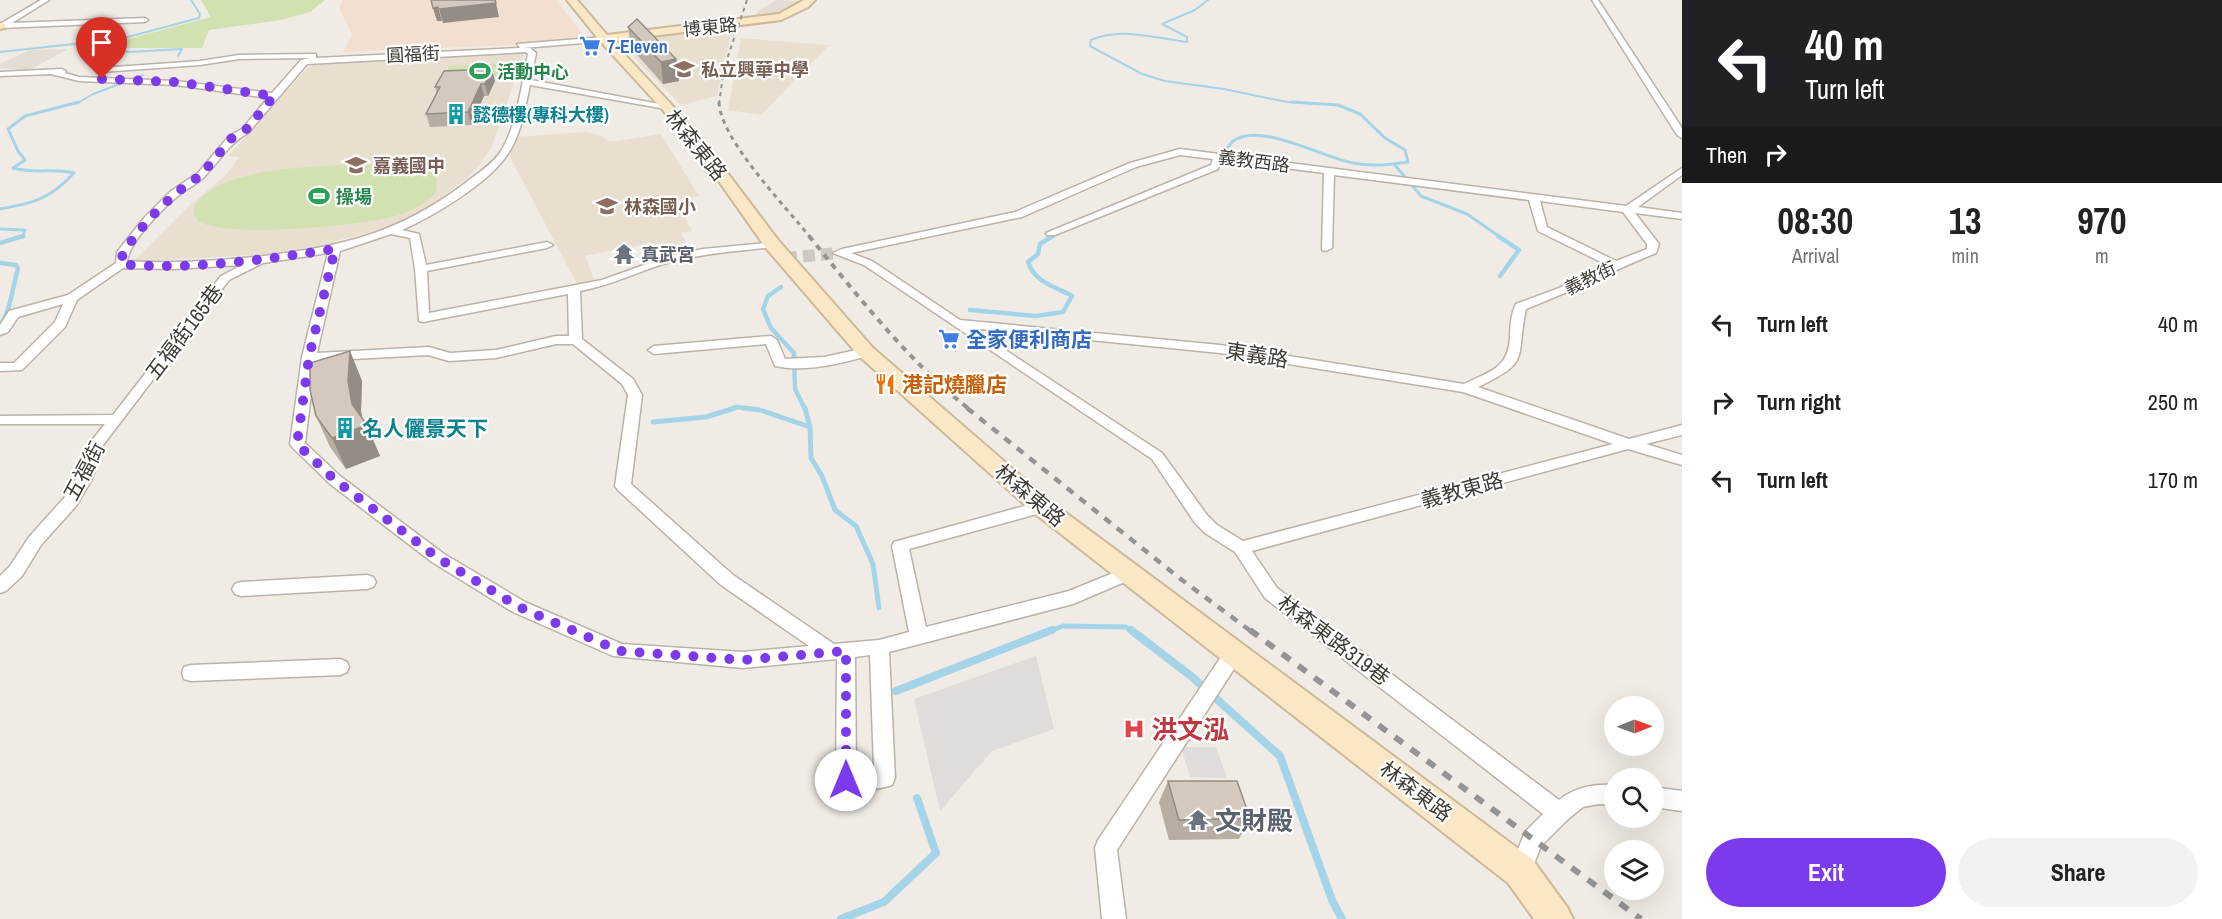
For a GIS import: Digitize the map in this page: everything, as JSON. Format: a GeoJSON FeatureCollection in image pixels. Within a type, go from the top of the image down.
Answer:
{"type":"FeatureCollection","features":[{"type":"Feature","properties":{"kind":"main road","name":"林森東路"},"geometry":{"type":"LineString","coordinates":[[572,0],[604,39],[666,106],[721,174],[772,244],[866,352],[1042,507],[1520,871],[1555,919]]}},
{"type":"Feature","properties":{"kind":"main road","name":"博東路"},"geometry":{"type":"LineString","coordinates":[[604,39],[781,17],[806,5],[810,0]]}},
{"type":"Feature","properties":{"kind":"street"},"geometry":{"type":"LineString","coordinates":[[0,27],[46,0]]}},
{"type":"Feature","properties":{"kind":"street"},"geometry":{"type":"LineString","coordinates":[[1595,0],[1682,135]]}},
{"type":"Feature","properties":{"kind":"street"},"geometry":{"type":"LineString","coordinates":[[0,27],[145,20]]}},
{"type":"Feature","properties":{"kind":"street","name":"圓福街"},"geometry":{"type":"LineString","coordinates":[[0,72],[53,72],[167,65],[239,57],[342,55],[554,44],[604,39]]}},
{"type":"Feature","properties":{"kind":"street","name":"圓福街"},"geometry":{"type":"LineString","coordinates":[[53,72],[79,78],[139,80],[274,96],[304,62],[325,59],[527,50],[532,53],[527,82]]}},
{"type":"Feature","properties":{"kind":"street"},"geometry":{"type":"LineString","coordinates":[[0,331],[4,329],[13,314],[72,298],[121,264],[159,266],[263,258],[335,249],[392,231],[428,215],[447,203],[503,154],[527,82],[666,106]]}},
{"type":"Feature","properties":{"kind":"street"},"geometry":{"type":"LineString","coordinates":[[121,264],[123,252],[148,220],[176,193],[201,175],[232,138],[245,131],[274,96]]}},
{"type":"Feature","properties":{"kind":"street","name":"義教西路"},"geometry":{"type":"LineString","coordinates":[[839,253],[1018,215],[1073,190],[1160,156],[1180,152],[1682,216]]}},
{"type":"Feature","properties":{"kind":"street"},"geometry":{"type":"LineString","coordinates":[[1051,233],[1215,167],[1218,157]]}},
{"type":"Feature","properties":{"kind":"street"},"geometry":{"type":"LineString","coordinates":[[1326,248],[1329,171]]}},
{"type":"Feature","properties":{"kind":"street"},"geometry":{"type":"LineString","coordinates":[[1627,210],[1682,171]]}},
{"type":"Feature","properties":{"kind":"street"},"geometry":{"type":"LineString","coordinates":[[1534,198],[1542,229],[1616,265]]}},
{"type":"Feature","properties":{"kind":"street","name":"義教街"},"geometry":{"type":"LineString","coordinates":[[1466,388],[1501,371],[1512,360],[1516,347],[1516,326],[1520,307],[1571,288],[1616,265],[1652,251],[1653,244],[1627,210]]}},
{"type":"Feature","properties":{"kind":"street"},"geometry":{"type":"LineString","coordinates":[[392,231],[415,236],[421,269],[423,318],[605,283],[669,259],[703,252],[772,244]]}},
{"type":"Feature","properties":{"kind":"street"},"geometry":{"type":"LineString","coordinates":[[421,269],[547,245]]}},
{"type":"Feature","properties":{"kind":"street"},"geometry":{"type":"LineString","coordinates":[[335,249],[309,357],[297,444],[335,480],[438,558],[519,607],[620,651],[743,660],[879,647],[1073,597],[1128,573]]}},
{"type":"Feature","properties":{"kind":"street","name":"東義路"},"geometry":{"type":"LineString","coordinates":[[839,253],[868,263],[957,323],[1220,349],[1466,388],[1631,445],[1682,460]]}},
{"type":"Feature","properties":{"kind":"street","name":"五福街165巷"},"geometry":{"type":"LineString","coordinates":[[117,419],[225,279],[263,258]]}},
{"type":"Feature","properties":{"kind":"street"},"geometry":{"type":"LineString","coordinates":[[574,288],[576,340]]}},
{"type":"Feature","properties":{"kind":"street"},"geometry":{"type":"LineString","coordinates":[[0,367],[17,367],[62,324],[72,298]]}},
{"type":"Feature","properties":{"kind":"street","name":"林森東路319巷"},"geometry":{"type":"LineString","coordinates":[[957,323],[1157,456],[1201,519],[1211,529],[1241,548],[1271,593],[1559,813]]}},
{"type":"Feature","properties":{"kind":"street"},"geometry":{"type":"LineString","coordinates":[[309,357],[429,351],[449,357],[496,354],[556,340],[576,340],[628,382],[635,395],[623,486],[727,580],[839,652]]}},
{"type":"Feature","properties":{"kind":"street"},"geometry":{"type":"LineString","coordinates":[[654,350],[771,340],[780,363],[799,365],[838,360],[866,352]]}},
{"type":"Feature","properties":{"kind":"street","name":"五福街"},"geometry":{"type":"LineString","coordinates":[[0,420],[117,419]]}},
{"type":"Feature","properties":{"kind":"street","name":"五福街"},"geometry":{"type":"LineString","coordinates":[[0,586],[16,571],[35,541],[70,502],[84,479],[96,444],[117,419]]}},
{"type":"Feature","properties":{"kind":"street","name":"義教東路"},"geometry":{"type":"LineString","coordinates":[[1241,548],[1682,430]]}},
{"type":"Feature","properties":{"kind":"street"},"geometry":{"type":"LineString","coordinates":[[919,635],[900,546],[1042,507]]}},
{"type":"Feature","properties":{"kind":"street"},"geometry":{"type":"LineString","coordinates":[[241,590],[367,582]]}},
{"type":"Feature","properties":{"kind":"street"},"geometry":{"type":"LineString","coordinates":[[839,652],[846,780],[885,778],[879,647]]}},
{"type":"Feature","properties":{"kind":"street"},"geometry":{"type":"LineString","coordinates":[[1114,919],[1106,848],[1234,653]]}},
{"type":"Feature","properties":{"kind":"street"},"geometry":{"type":"LineString","coordinates":[[191,673],[340,667]]}},
{"type":"Feature","properties":{"kind":"street"},"geometry":{"type":"LineString","coordinates":[[1520,871],[1533,839],[1559,813],[1578,798],[1604,794]]}},
{"type":"Feature","properties":{"kind":"street"},"geometry":{"type":"LineString","coordinates":[[1664,799],[1682,801]]}},
{"type":"Feature","properties":{"kind":"shaded area"},"geometry":{"type":"Polygon","coordinates":[[[343,0],[556,0],[585,40],[343,52],[352,35],[339,7],[343,0]]]}},
{"type":"Feature","properties":{"kind":"shaded area"},"geometry":{"type":"Polygon","coordinates":[[[777,0],[802,1],[770,17],[754,17],[759,10],[777,0]]]}},
{"type":"Feature","properties":{"kind":"shaded area","name":"私立興華中學"},"geometry":{"type":"Polygon","coordinates":[[[732,28],[717,96],[681,105],[619,42],[732,28]]]}},
{"type":"Feature","properties":{"kind":"shaded area","name":"私立興華中學"},"geometry":{"type":"Polygon","coordinates":[[[741,38],[829,45],[761,115],[728,110],[741,38]]]}},
{"type":"Feature","properties":{"kind":"shaded area"},"geometry":{"type":"Polygon","coordinates":[[[68,49],[30,70],[0,68],[0,64],[29,50],[68,49]]]}},
{"type":"Feature","properties":{"kind":"shaded area","name":"嘉義國中"},"geometry":{"type":"Polygon","coordinates":[[[524,53],[491,149],[472,174],[422,212],[372,232],[287,253],[133,262],[191,204],[226,175],[239,157],[228,156],[312,63],[524,53]]]}},
{"type":"Feature","properties":{"kind":"shaded area","name":"林森國小"},"geometry":{"type":"Polygon","coordinates":[[[586,132],[602,136],[609,142],[661,134],[699,196],[675,200],[692,231],[681,233],[690,250],[661,260],[641,245],[585,256],[595,281],[578,286],[510,157],[515,137],[586,132]]]}},
{"type":"Feature","properties":{"kind":"shaded area"},"geometry":{"type":"Polygon","coordinates":[[[1036,656],[1054,729],[992,751],[940,811],[914,699],[1036,656]]]}},
{"type":"Feature","properties":{"kind":"shaded area"},"geometry":{"type":"Polygon","coordinates":[[[1181,747],[1216,747],[1227,778],[1190,777],[1181,747]]]}},
{"type":"Feature","properties":{"kind":"green space"},"geometry":{"type":"Polygon","coordinates":[[[201,0],[325,0],[310,12],[281,20],[209,30],[202,48],[102,46],[211,17],[201,0]]]}},
{"type":"Feature","properties":{"kind":"green space","name":"活動中心"},"geometry":{"type":"Polygon","coordinates":[[[516,63],[512,75],[443,79],[449,66],[516,63]]]}},
{"type":"Feature","properties":{"kind":"green space","name":"操場"},"geometry":{"type":"Polygon","coordinates":[[[409,164],[422,167],[436,176],[437,191],[415,208],[382,219],[329,226],[266,230],[215,227],[200,222],[194,213],[195,206],[210,191],[233,180],[261,173],[294,168],[409,164]]]}},
{"type":"Feature","properties":{"kind":"building"},"geometry":{"type":"Polygon","coordinates":[[[431,0],[495,0],[496,3],[439,9],[438,7],[433,8],[431,0]]]}},
{"type":"Feature","properties":{"kind":"building"},"geometry":{"type":"Polygon","coordinates":[[[637,19],[676,59],[661,62],[628,27],[637,19]]]}},
{"type":"Feature","properties":{"kind":"building"},"geometry":{"type":"Polygon","coordinates":[[[492,69],[485,84],[481,84],[468,112],[426,114],[440,87],[435,87],[444,71],[492,69]]]}},
{"type":"Feature","properties":{"kind":"building"},"geometry":{"type":"Polygon","coordinates":[[[350,351],[348,381],[352,404],[367,425],[332,438],[316,416],[310,390],[310,363],[350,351]]]}},
{"type":"Feature","properties":{"kind":"building"},"geometry":{"type":"Polygon","coordinates":[[[1168,781],[1237,781],[1250,818],[1179,820],[1168,781]]]}},
{"type":"Feature","properties":{"kind":"waterway"},"geometry":{"type":"LineString","coordinates":[[0,52],[120,39],[199,18],[200,14],[191,0]]}},
{"type":"Feature","properties":{"kind":"waterway"},"geometry":{"type":"LineString","coordinates":[[1208,0],[1195,10],[1162,24],[1187,37],[1187,42],[1114,34],[1091,40],[1090,46],[1142,74],[1165,81],[1224,89],[1287,102],[1318,104]]}},
{"type":"Feature","properties":{"kind":"waterway"},"geometry":{"type":"LineString","coordinates":[[85,45],[129,52],[182,49],[178,56]]}},
{"type":"Feature","properties":{"kind":"waterway"},"geometry":{"type":"LineString","coordinates":[[76,104],[93,94],[143,75]]}},
{"type":"Feature","properties":{"kind":"waterway"},"geometry":{"type":"LineString","coordinates":[[0,209],[41,198],[57,189],[74,173],[13,168],[25,160],[18,151],[8,129],[25,116],[79,102]]}},
{"type":"Feature","properties":{"kind":"waterway"},"geometry":{"type":"LineString","coordinates":[[1224,152],[1233,141],[1245,136],[1259,135],[1360,164],[1380,165],[1408,162],[1405,150],[1385,138],[1360,114],[1338,105],[1292,102]]}},
{"type":"Feature","properties":{"kind":"waterway"},"geometry":{"type":"LineString","coordinates":[[1394,164],[1421,196],[1467,214],[1500,237]]}},
{"type":"Feature","properties":{"kind":"waterway"},"geometry":{"type":"LineString","coordinates":[[0,229],[25,230],[23,236]]}},
{"type":"Feature","properties":{"kind":"waterway"},"geometry":{"type":"LineString","coordinates":[[0,243],[23,236]]}},
{"type":"Feature","properties":{"kind":"waterway"},"geometry":{"type":"LineString","coordinates":[[970,310],[1036,316],[1063,312],[1072,296],[1035,275],[1028,262],[1038,254],[1040,244],[1053,236]]}},
{"type":"Feature","properties":{"kind":"waterway"},"geometry":{"type":"LineString","coordinates":[[1498,236],[1519,250],[1500,276]]}},
{"type":"Feature","properties":{"kind":"waterway"},"geometry":{"type":"LineString","coordinates":[[0,263],[16,265],[18,269],[9,307],[0,324]]}},
{"type":"Feature","properties":{"kind":"waterway"},"geometry":{"type":"LineString","coordinates":[[781,287],[768,296],[763,309],[771,328],[794,353],[795,389],[805,409]]}},
{"type":"Feature","properties":{"kind":"waterway"},"geometry":{"type":"LineString","coordinates":[[730,409],[737,407],[754,409]]}},
{"type":"Feature","properties":{"kind":"waterway"},"geometry":{"type":"LineString","coordinates":[[653,422],[706,417],[735,408]]}},
{"type":"Feature","properties":{"kind":"waterway"},"geometry":{"type":"LineString","coordinates":[[743,408],[760,410],[810,427]]}},
{"type":"Feature","properties":{"kind":"waterway"},"geometry":{"type":"LineString","coordinates":[[805,408],[810,427]]}},
{"type":"Feature","properties":{"kind":"waterway"},"geometry":{"type":"LineString","coordinates":[[810,427],[811,458],[822,476],[835,510],[856,526],[873,564],[879,608]]}},
{"type":"Feature","properties":{"kind":"waterway"},"geometry":{"type":"LineString","coordinates":[[1048,632],[1063,626],[1126,627],[1133,632]]}},
{"type":"Feature","properties":{"kind":"waterway"},"geometry":{"type":"LineString","coordinates":[[896,691],[1052,630]]}},
{"type":"Feature","properties":{"kind":"waterway"},"geometry":{"type":"LineString","coordinates":[[1131,630],[1191,676],[1280,756],[1332,900],[1342,919]]}},
{"type":"Feature","properties":{"kind":"waterway"},"geometry":{"type":"LineString","coordinates":[[841,919],[884,902],[936,853],[917,798]]}},
{"type":"Feature","properties":{"kind":"tunnel"},"geometry":{"type":"LineString","coordinates":[[785,258],[839,253]]}},
{"type":"Feature","properties":{"kind":"railway"},"geometry":{"type":"LineString","coordinates":[[719,103],[724,68],[747,0]]}},
{"type":"Feature","properties":{"kind":"railway"},"geometry":{"type":"LineString","coordinates":[[719,103],[722,117],[742,153],[810,237]]}},
{"type":"Feature","properties":{"kind":"railway"},"geometry":{"type":"LineString","coordinates":[[809,236],[904,349],[969,409]]}},
{"type":"Feature","properties":{"kind":"railway"},"geometry":{"type":"LineString","coordinates":[[967,408],[1182,580],[1252,632]]}},
{"type":"Feature","properties":{"kind":"railway"},"geometry":{"type":"LineString","coordinates":[[1250,630],[1641,919]]}},
{"type":"Feature","properties":{"kind":"place","name":"7-Eleven"},"geometry":{"type":"Point","coordinates":[590,46]}},
{"type":"Feature","properties":{"kind":"place","name":"私立興華中學"},"geometry":{"type":"Point","coordinates":[684,69]}},
{"type":"Feature","properties":{"kind":"place","name":"活動中心"},"geometry":{"type":"Point","coordinates":[480,71]}},
{"type":"Feature","properties":{"kind":"place","name":"懿德樓(專科大樓)"},"geometry":{"type":"Point","coordinates":[456,114]}},
{"type":"Feature","properties":{"kind":"place","name":"嘉義國中"},"geometry":{"type":"Point","coordinates":[356,165]}},
{"type":"Feature","properties":{"kind":"place","name":"操場"},"geometry":{"type":"Point","coordinates":[319,196]}},
{"type":"Feature","properties":{"kind":"place","name":"林森國小"},"geometry":{"type":"Point","coordinates":[607,206]}},
{"type":"Feature","properties":{"kind":"place","name":"真武宮"},"geometry":{"type":"Point","coordinates":[624,254]}},
{"type":"Feature","properties":{"kind":"place","name":"全家便利商店"},"geometry":{"type":"Point","coordinates":[949,339]}},
{"type":"Feature","properties":{"kind":"place","name":"港記燒臘店"},"geometry":{"type":"Point","coordinates":[885,384]}},
{"type":"Feature","properties":{"kind":"place","name":"名人儷景天下"},"geometry":{"type":"Point","coordinates":[345,428]}},
{"type":"Feature","properties":{"kind":"place","name":"洪文泓"},"geometry":{"type":"Point","coordinates":[1134,729]}},
{"type":"Feature","properties":{"kind":"place","name":"文財殿"},"geometry":{"type":"Point","coordinates":[1198,820]}},
{"type":"Feature","properties":{"kind":"route"},"geometry":{"type":"LineString","coordinates":[[102,79],[176,82],[274,96],[245,131],[232,138],[201,175],[176,193],[148,220],[123,252],[121,264],[159,266],[194,264],[335,249],[309,357],[297,444],[335,480],[438,558],[519,607],[620,651],[743,660],[846,651],[846,780]]}}]}
